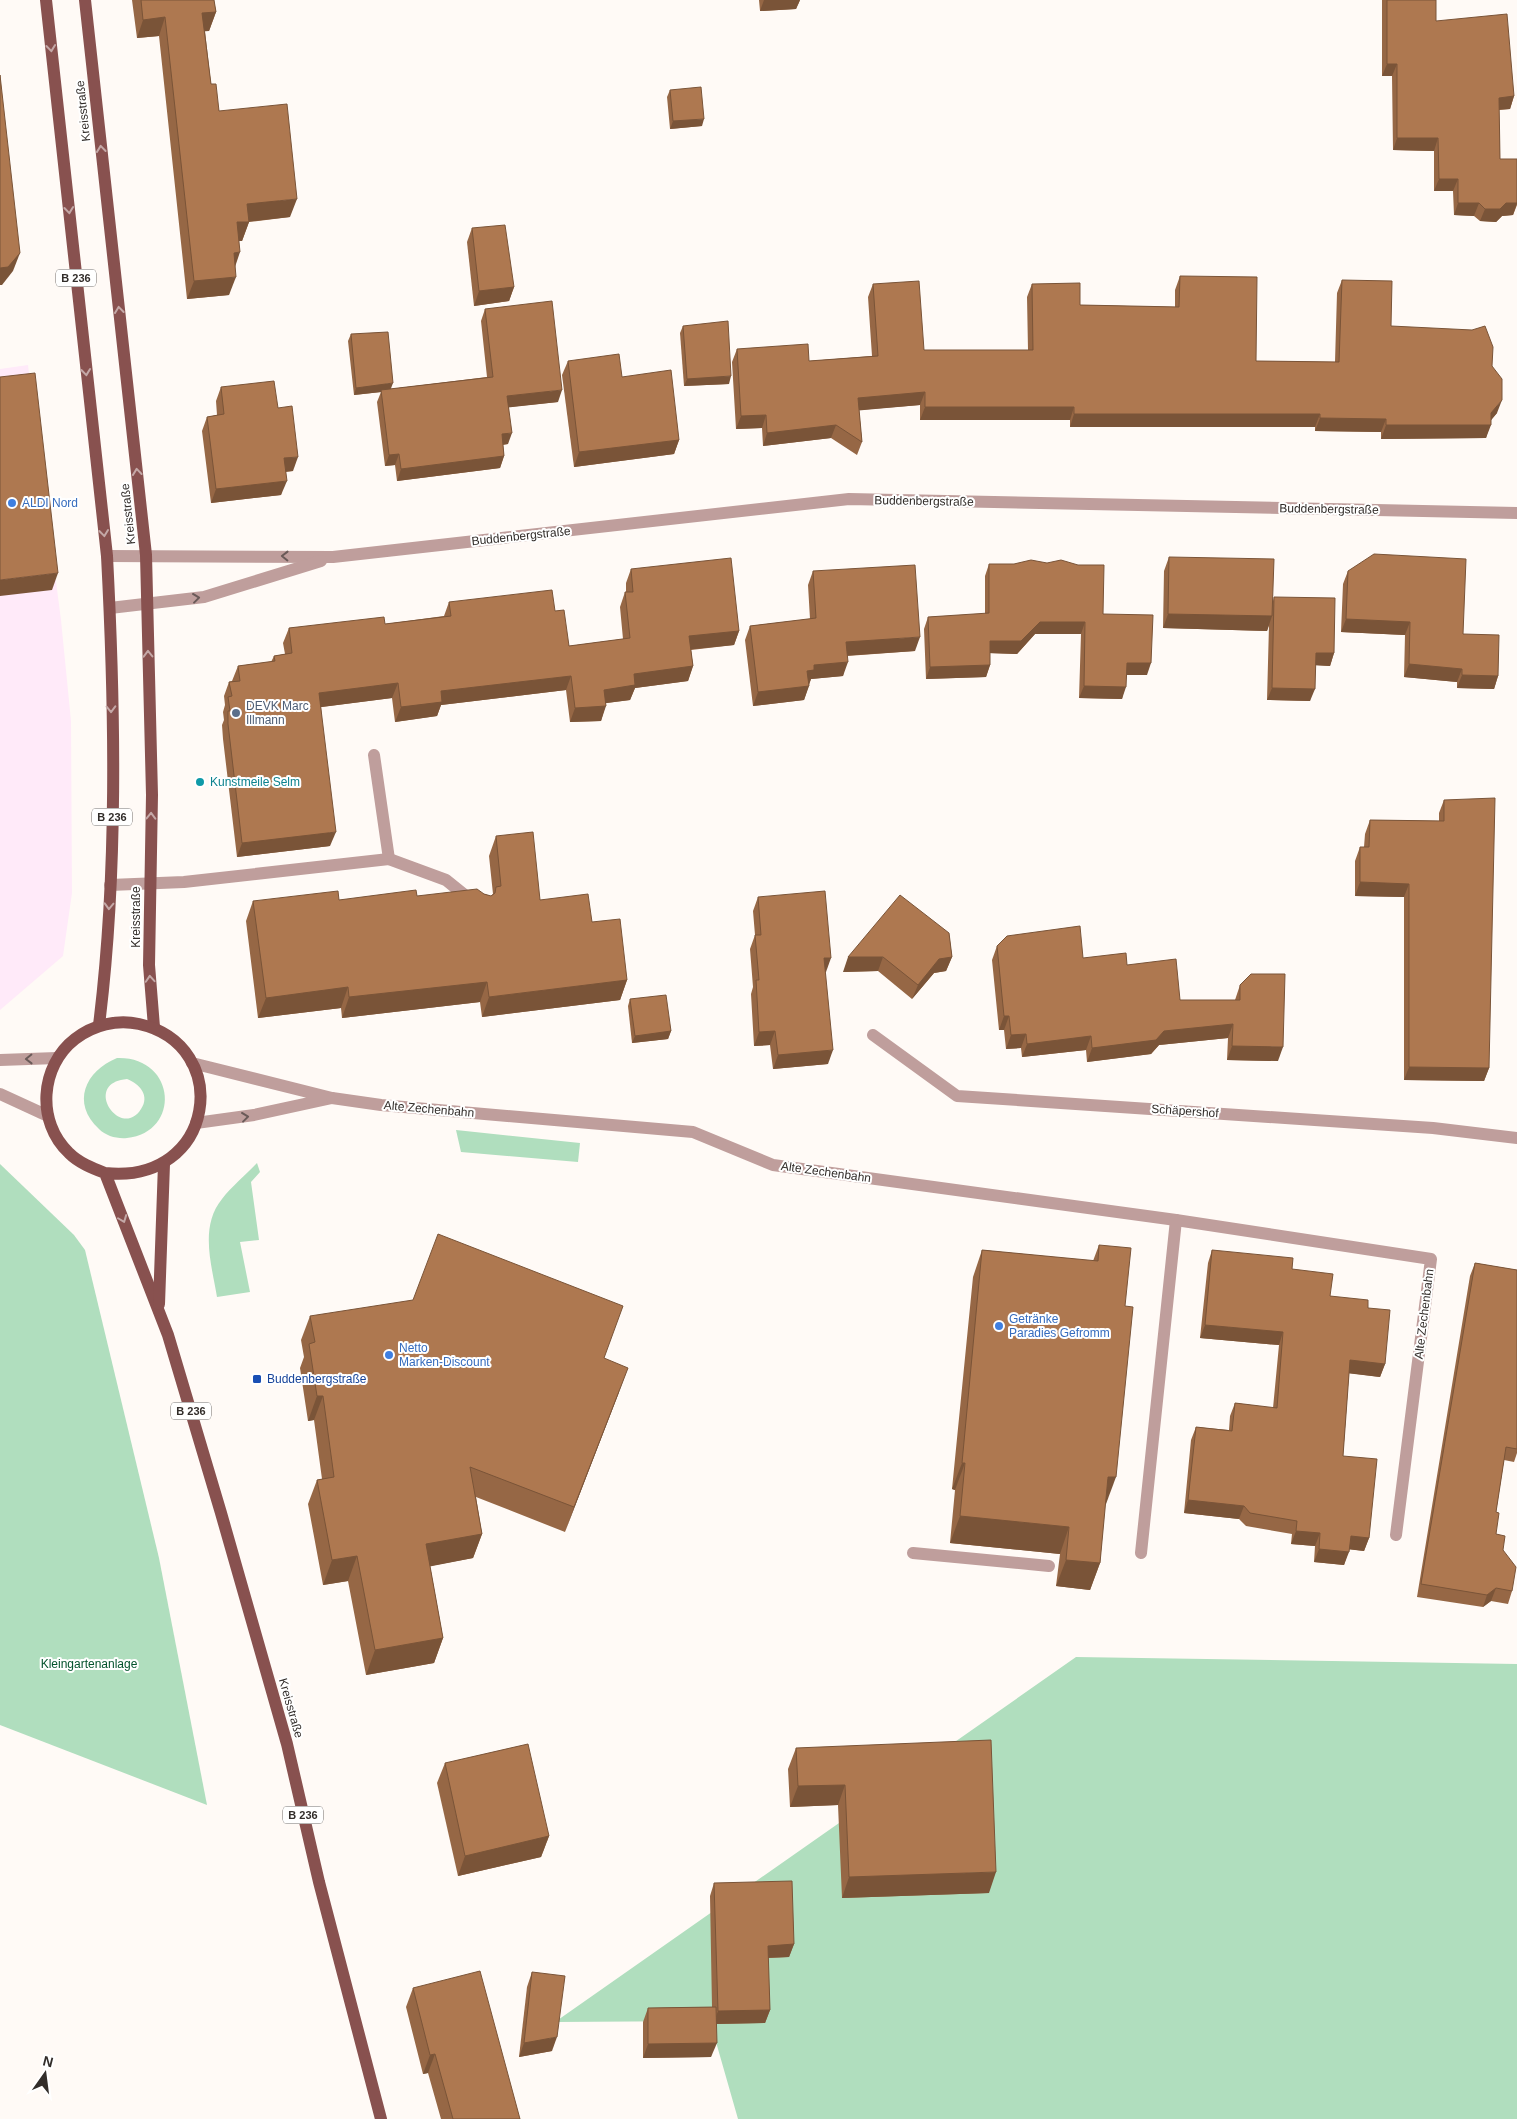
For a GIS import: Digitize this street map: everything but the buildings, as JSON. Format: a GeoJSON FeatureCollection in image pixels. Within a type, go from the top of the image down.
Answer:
{"type":"FeatureCollection","features":[{"type":"Feature","properties":{"kind":"main road","name":"Kreisstraße"},"geometry":{"type":"LineString","coordinates":[[46,0],[107,556],[110,608],[112,785],[110,885],[107,962],[100,1025]]}},
{"type":"Feature","properties":{"kind":"main road","name":"Kreisstraße"},"geometry":{"type":"LineString","coordinates":[[85,0],[146,555],[152,795],[149,965],[154,1028]]}},
{"type":"Feature","properties":{"kind":"main road"},"geometry":{"type":"LineString","coordinates":[[127,1022],[154,1028],[169,1036],[182,1048],[192,1063],[199,1082],[200,1103],[196,1123],[189,1139],[164,1164],[145,1172],[125,1175],[105,1173],[85,1165],[68,1153],[55,1136],[48,1116],[46,1096],[49,1076],[57,1058],[76,1038],[100,1025],[127,1022]]}},
{"type":"Feature","properties":{"kind":"main road","name":"Kreisstraße"},"geometry":{"type":"LineString","coordinates":[[159,1309],[164,1164]]}},
{"type":"Feature","properties":{"kind":"main road","name":"Kreisstraße"},"geometry":{"type":"LineString","coordinates":[[105,1173],[159,1309],[221,1513],[287,1744],[319,1882],[380,2119]]}},
{"type":"Feature","properties":{"kind":"street","name":"Buddenbergstraße"},"geometry":{"type":"LineString","coordinates":[[107,556],[333,557],[849,500],[1517,513]]}},
{"type":"Feature","properties":{"kind":"street","name":"Buddenbergstraße"},"geometry":{"type":"LineString","coordinates":[[110,608],[204,597],[333,557]]}},
{"type":"Feature","properties":{"kind":"street"},"geometry":{"type":"LineString","coordinates":[[374,756],[389,859]]}},
{"type":"Feature","properties":{"kind":"street"},"geometry":{"type":"LineString","coordinates":[[110,885],[184,882],[389,859],[446,880],[481,908]]}},
{"type":"Feature","properties":{"kind":"street","name":"Schäpershof"},"geometry":{"type":"LineString","coordinates":[[873,1035],[957,1096],[1433,1128],[1517,1138]]}},
{"type":"Feature","properties":{"kind":"street"},"geometry":{"type":"LineString","coordinates":[[0,1060],[57,1058]]}},
{"type":"Feature","properties":{"kind":"street","name":"Alte Zechenbahn"},"geometry":{"type":"LineString","coordinates":[[192,1063],[332,1098],[381,1105],[693,1132],[773,1165],[1176,1220],[1431,1259],[1396,1535]]}},
{"type":"Feature","properties":{"kind":"street"},"geometry":{"type":"LineString","coordinates":[[0,1094],[48,1116]]}},
{"type":"Feature","properties":{"kind":"street","name":"Alte Zechenbahn"},"geometry":{"type":"LineString","coordinates":[[196,1123],[254,1115],[332,1098]]}},
{"type":"Feature","properties":{"kind":"street"},"geometry":{"type":"LineString","coordinates":[[1142,1553],[1176,1220]]}},
{"type":"Feature","properties":{"kind":"street"},"geometry":{"type":"LineString","coordinates":[[913,1553],[1049,1566]]}},
{"type":"Feature","properties":{"kind":"shaded area"},"geometry":{"type":"Polygon","coordinates":[[[28,365],[61,620],[71,721],[72,893],[63,956],[0,1010],[0,369],[28,365]]]}},
{"type":"Feature","properties":{"kind":"green space"},"geometry":{"type":"Polygon","coordinates":[[[117,1058],[137,1061],[151,1069],[161,1081],[165,1095],[164,1110],[157,1123],[145,1133],[127,1138],[119,1138],[105,1134],[90,1119],[84,1099],[85,1089],[90,1079],[106,1064],[117,1058]],[[127,1079],[114,1083],[107,1090],[106,1099],[109,1107],[116,1115],[124,1118],[133,1117],[144,1104],[144,1095],[140,1087],[127,1079]]]}},
{"type":"Feature","properties":{"kind":"green space"},"geometry":{"type":"Polygon","coordinates":[[[456,1130],[580,1143],[578,1162],[461,1152],[456,1130]]]}},
{"type":"Feature","properties":{"kind":"green space"},"geometry":{"type":"Polygon","coordinates":[[[257,1163],[260,1172],[251,1182],[259,1240],[240,1242],[250,1292],[217,1297],[210,1260],[209,1234],[211,1222],[215,1210],[222,1199],[257,1163]]]}},
{"type":"Feature","properties":{"kind":"green space","name":"Kleingartenanlage"},"geometry":{"type":"Polygon","coordinates":[[[0,1164],[74,1235],[85,1250],[159,1558],[207,1805],[0,1725],[0,1164]]]}},
{"type":"Feature","properties":{"kind":"green space"},"geometry":{"type":"Polygon","coordinates":[[[1076,1657],[1517,1664],[1517,2119],[738,2119],[710,2021],[555,2022],[1076,1657]]]}},
{"type":"Feature","properties":{"kind":"place","name":"ALDI Nord"},"geometry":{"type":"Point","coordinates":[12,503]}},
{"type":"Feature","properties":{"kind":"place","name":"DEVK Marc Illmann"},"geometry":{"type":"Point","coordinates":[236,713]}},
{"type":"Feature","properties":{"kind":"place","name":"Kunstmeile Selm"},"geometry":{"type":"Point","coordinates":[200,782]}},
{"type":"Feature","properties":{"kind":"place","name":"Getränke Paradies Gefromm"},"geometry":{"type":"Point","coordinates":[999,1326]}},
{"type":"Feature","properties":{"kind":"place","name":"Netto Marken-Discount"},"geometry":{"type":"Point","coordinates":[389,1355]}},
{"type":"Feature","properties":{"kind":"place","name":"Buddenbergstraße"},"geometry":{"type":"Point","coordinates":[257,1379]}}]}
